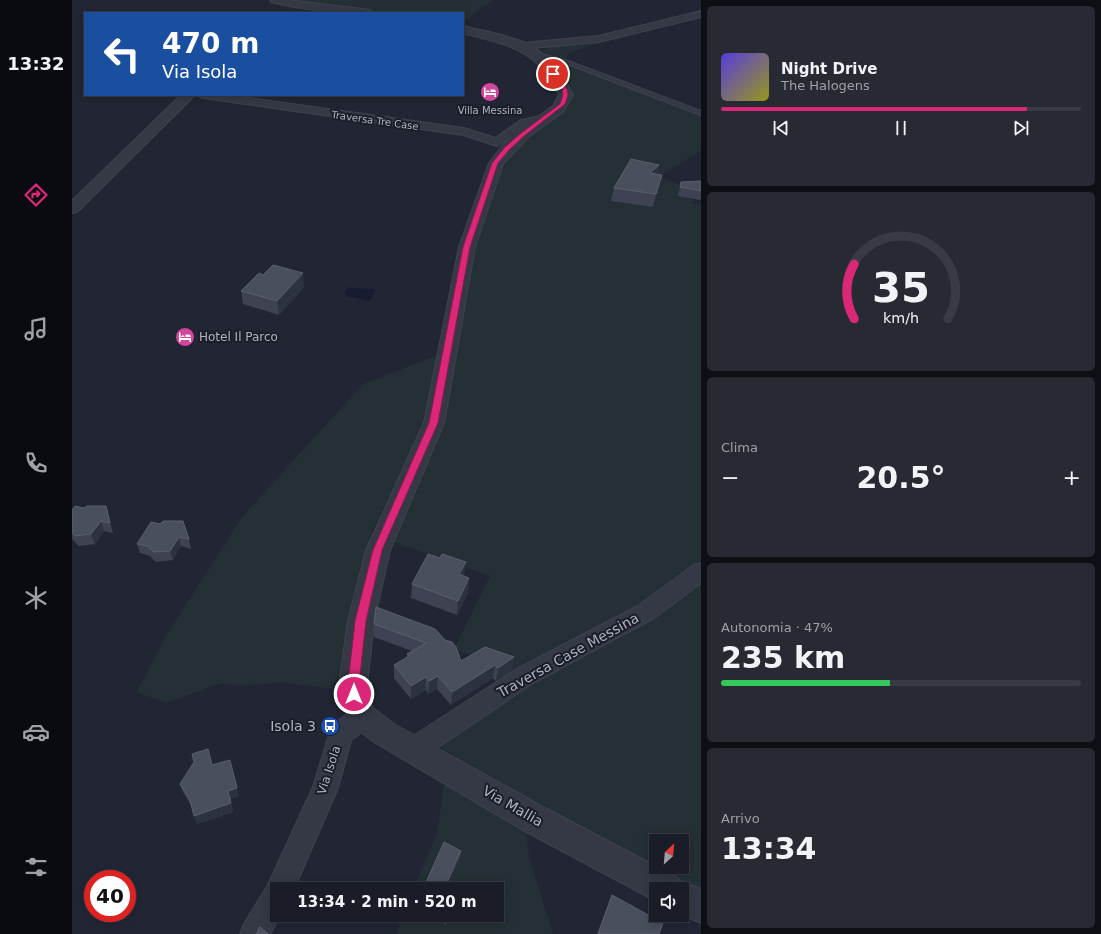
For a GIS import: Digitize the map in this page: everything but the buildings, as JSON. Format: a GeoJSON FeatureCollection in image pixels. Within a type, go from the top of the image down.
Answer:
{"type":"FeatureCollection","features":[{"type":"Feature","properties":{"kind":"street"},"geometry":{"type":"LineString","coordinates":[[275,0],[291,5],[328,11],[349,12]]}},
{"type":"Feature","properties":{"kind":"street"},"geometry":{"type":"LineString","coordinates":[[527,49],[599,39],[701,14]]}},
{"type":"Feature","properties":{"kind":"street"},"geometry":{"type":"LineString","coordinates":[[363,717],[356,704],[353,684],[360,621],[378,550],[434,423],[467,247],[496,163],[507,149],[562,104],[566,95],[560,82],[538,57],[527,49],[464,29]]}},
{"type":"Feature","properties":{"kind":"street"},"geometry":{"type":"LineString","coordinates":[[72,209],[186,96]]}},
{"type":"Feature","properties":{"kind":"street","name":"Traversa Tre Case"},"geometry":{"type":"LineString","coordinates":[[210,96],[464,132],[497,142],[526,123],[541,120]]}},
{"type":"Feature","properties":{"kind":"street","name":"Traversa Case Messina"},"geometry":{"type":"LineString","coordinates":[[413,750],[525,676],[646,612],[701,571]]}},
{"type":"Feature","properties":{"kind":"street","name":"Via Mallia"},"geometry":{"type":"LineString","coordinates":[[363,717],[384,733],[452,770],[534,819],[654,882]]}},
{"type":"Feature","properties":{"kind":"street","name":"Via Isola"},"geometry":{"type":"LineString","coordinates":[[283,882],[324,788],[341,733],[363,717]]}},
{"type":"Feature","properties":{"kind":"street"},"geometry":{"type":"LineString","coordinates":[[689,901],[701,907]]}},
{"type":"Feature","properties":{"kind":"street"},"geometry":{"type":"LineString","coordinates":[[254,934],[270,906]]}},
{"type":"Feature","properties":{"kind":"lane"},"geometry":{"type":"LineString","coordinates":[[527,49],[569,63],[701,113]]}},
{"type":"Feature","properties":{"kind":"shaded area"},"geometry":{"type":"Polygon","coordinates":[[[302,0],[493,0],[464,21],[464,12],[373,12],[301,4],[302,0]]]}},
{"type":"Feature","properties":{"kind":"shaded area"},"geometry":{"type":"Polygon","coordinates":[[[701,16],[701,18],[606,40],[569,53],[566,56],[567,61],[542,51],[550,46],[701,16]]]}},
{"type":"Feature","properties":{"kind":"shaded area"},"geometry":{"type":"Polygon","coordinates":[[[563,63],[701,114],[701,151],[660,176],[671,182],[700,190],[692,204],[701,203],[701,560],[645,605],[521,674],[454,649],[490,576],[393,542],[444,426],[454,351],[473,259],[496,173],[504,159],[517,145],[532,133],[553,120],[564,109],[570,94],[550,64],[563,63]]]}},
{"type":"Feature","properties":{"kind":"shaded area"},"geometry":{"type":"Polygon","coordinates":[[[438,355],[425,422],[371,534],[350,614],[343,664],[333,689],[281,682],[241,686],[221,683],[166,703],[137,692],[166,636],[242,517],[363,384],[438,355]]]}},
{"type":"Feature","properties":{"kind":"shaded area"},"geometry":{"type":"Polygon","coordinates":[[[697,582],[701,586],[701,892],[689,886],[689,882],[682,882],[667,874],[689,874],[689,834],[649,834],[649,864],[569,822],[504,785],[440,747],[441,741],[531,680],[697,582]]]}},
{"type":"Feature","properties":{"kind":"shaded area"},"geometry":{"type":"Polygon","coordinates":[[[445,777],[474,793],[472,801],[526,827],[529,857],[553,934],[397,934],[400,922],[504,922],[504,882],[416,882],[437,834],[445,777]]]}},
{"type":"Feature","properties":{"kind":"water"},"geometry":{"type":"Polygon","coordinates":[[[349,287],[376,289],[370,301],[346,296],[345,292],[349,287]]]}},
{"type":"Feature","properties":{"kind":"place","name":"Villa Messina"},"geometry":{"type":"Point","coordinates":[490,92]}},
{"type":"Feature","properties":{"kind":"place","name":"Hotel Il Parco"},"geometry":{"type":"Point","coordinates":[185,337]}},
{"type":"Feature","properties":{"kind":"place","name":"Isola 3"},"geometry":{"type":"Point","coordinates":[330,726]}},
{"type":"Feature","properties":{"kind":"route"},"geometry":{"type":"LineString","coordinates":[[354,694],[353,684],[360,621],[369,583],[378,550],[386,530],[434,423],[467,247],[496,163],[507,149],[522,135],[558,109],[562,104],[566,95],[560,82],[553,74]]}}]}
